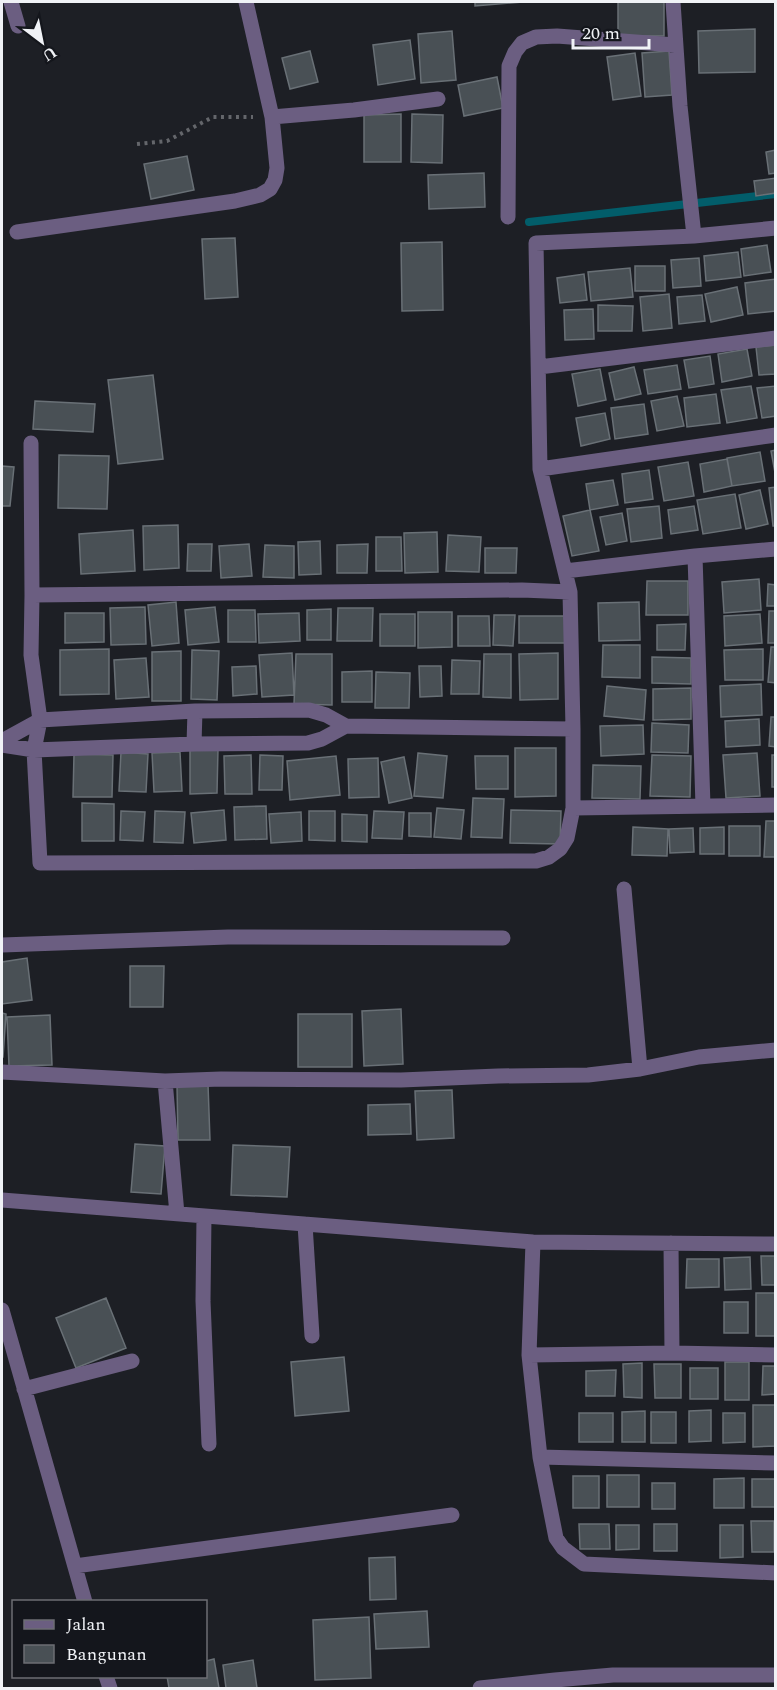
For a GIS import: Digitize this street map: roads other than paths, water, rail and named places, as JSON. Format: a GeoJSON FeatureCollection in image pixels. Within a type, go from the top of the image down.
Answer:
{"type":"FeatureCollection","features":[{"type":"Feature","properties":{"kind":"street"},"geometry":{"type":"LineString","coordinates":[[11,2],[18,26]]}},
{"type":"Feature","properties":{"kind":"street"},"geometry":{"type":"LineString","coordinates":[[17,232],[235,201],[260,195],[270,189],[275,180],[277,168],[272,117],[246,2]]}},
{"type":"Feature","properties":{"kind":"street"},"geometry":{"type":"LineString","coordinates":[[673,2],[690,213],[694,236]]}},
{"type":"Feature","properties":{"kind":"street"},"geometry":{"type":"LineString","coordinates":[[508,217],[509,66],[522,43],[536,37],[557,36],[675,45]]}},
{"type":"Feature","properties":{"kind":"street"},"geometry":{"type":"LineString","coordinates":[[272,117],[354,110],[438,99]]}},
{"type":"Feature","properties":{"kind":"street"},"geometry":{"type":"LineString","coordinates":[[31,443],[31,655],[39,720],[34,750],[40,863],[536,861],[549,857],[560,849],[567,838],[573,808],[573,729],[570,592],[540,469],[536,243],[694,236],[776,228]]}},
{"type":"Feature","properties":{"kind":"street"},"geometry":{"type":"LineString","coordinates":[[539,367],[776,338]]}},
{"type":"Feature","properties":{"kind":"street"},"geometry":{"type":"LineString","coordinates":[[540,469],[776,435]]}},
{"type":"Feature","properties":{"kind":"street"},"geometry":{"type":"LineString","coordinates":[[565,571],[776,549]]}},
{"type":"Feature","properties":{"kind":"street"},"geometry":{"type":"LineString","coordinates":[[695,556],[703,806]]}},
{"type":"Feature","properties":{"kind":"street"},"geometry":{"type":"LineString","coordinates":[[32,595],[498,590],[570,592]]}},
{"type":"Feature","properties":{"kind":"street"},"geometry":{"type":"LineString","coordinates":[[2,743],[39,720],[195,711],[309,710],[346,726],[573,729]]}},
{"type":"Feature","properties":{"kind":"street"},"geometry":{"type":"LineString","coordinates":[[194,744],[195,711]]}},
{"type":"Feature","properties":{"kind":"street"},"geometry":{"type":"LineString","coordinates":[[2,743],[34,750],[194,744],[308,743],[346,726]]}},
{"type":"Feature","properties":{"kind":"street"},"geometry":{"type":"LineString","coordinates":[[573,808],[776,805]]}},
{"type":"Feature","properties":{"kind":"street"},"geometry":{"type":"LineString","coordinates":[[624,889],[640,1069]]}},
{"type":"Feature","properties":{"kind":"street"},"geometry":{"type":"LineString","coordinates":[[2,945],[228,937],[503,938]]}},
{"type":"Feature","properties":{"kind":"street"},"geometry":{"type":"LineString","coordinates":[[2,1072],[165,1081],[401,1080],[588,1075],[640,1069],[699,1057],[776,1050]]}},
{"type":"Feature","properties":{"kind":"street"},"geometry":{"type":"LineString","coordinates":[[165,1081],[177,1214]]}},
{"type":"Feature","properties":{"kind":"street"},"geometry":{"type":"LineString","coordinates":[[2,1200],[532,1242],[776,1244]]}},
{"type":"Feature","properties":{"kind":"street"},"geometry":{"type":"LineString","coordinates":[[204,1216],[203,1301],[209,1444]]}},
{"type":"Feature","properties":{"kind":"street"},"geometry":{"type":"LineString","coordinates":[[305,1224],[312,1336]]}},
{"type":"Feature","properties":{"kind":"street"},"geometry":{"type":"LineString","coordinates":[[532,1242],[529,1355],[540,1457],[556,1538],[563,1548],[584,1564],[776,1573]]}},
{"type":"Feature","properties":{"kind":"street"},"geometry":{"type":"LineString","coordinates":[[671,1243],[672,1353]]}},
{"type":"Feature","properties":{"kind":"street"},"geometry":{"type":"LineString","coordinates":[[2,1310],[84,1600]]}},
{"type":"Feature","properties":{"kind":"street"},"geometry":{"type":"LineString","coordinates":[[529,1355],[672,1353],[776,1355]]}},
{"type":"Feature","properties":{"kind":"street"},"geometry":{"type":"LineString","coordinates":[[24,1389],[132,1361]]}},
{"type":"Feature","properties":{"kind":"street"},"geometry":{"type":"LineString","coordinates":[[540,1457],[776,1463]]}},
{"type":"Feature","properties":{"kind":"street"},"geometry":{"type":"LineString","coordinates":[[75,1566],[452,1515]]}},
{"type":"Feature","properties":{"kind":"street"},"geometry":{"type":"LineString","coordinates":[[480,1689],[614,1675],[776,1675]]}},
{"type":"Feature","properties":{"kind":"waterway"},"geometry":{"type":"LineString","coordinates":[[529,222],[776,194]]}}]}
